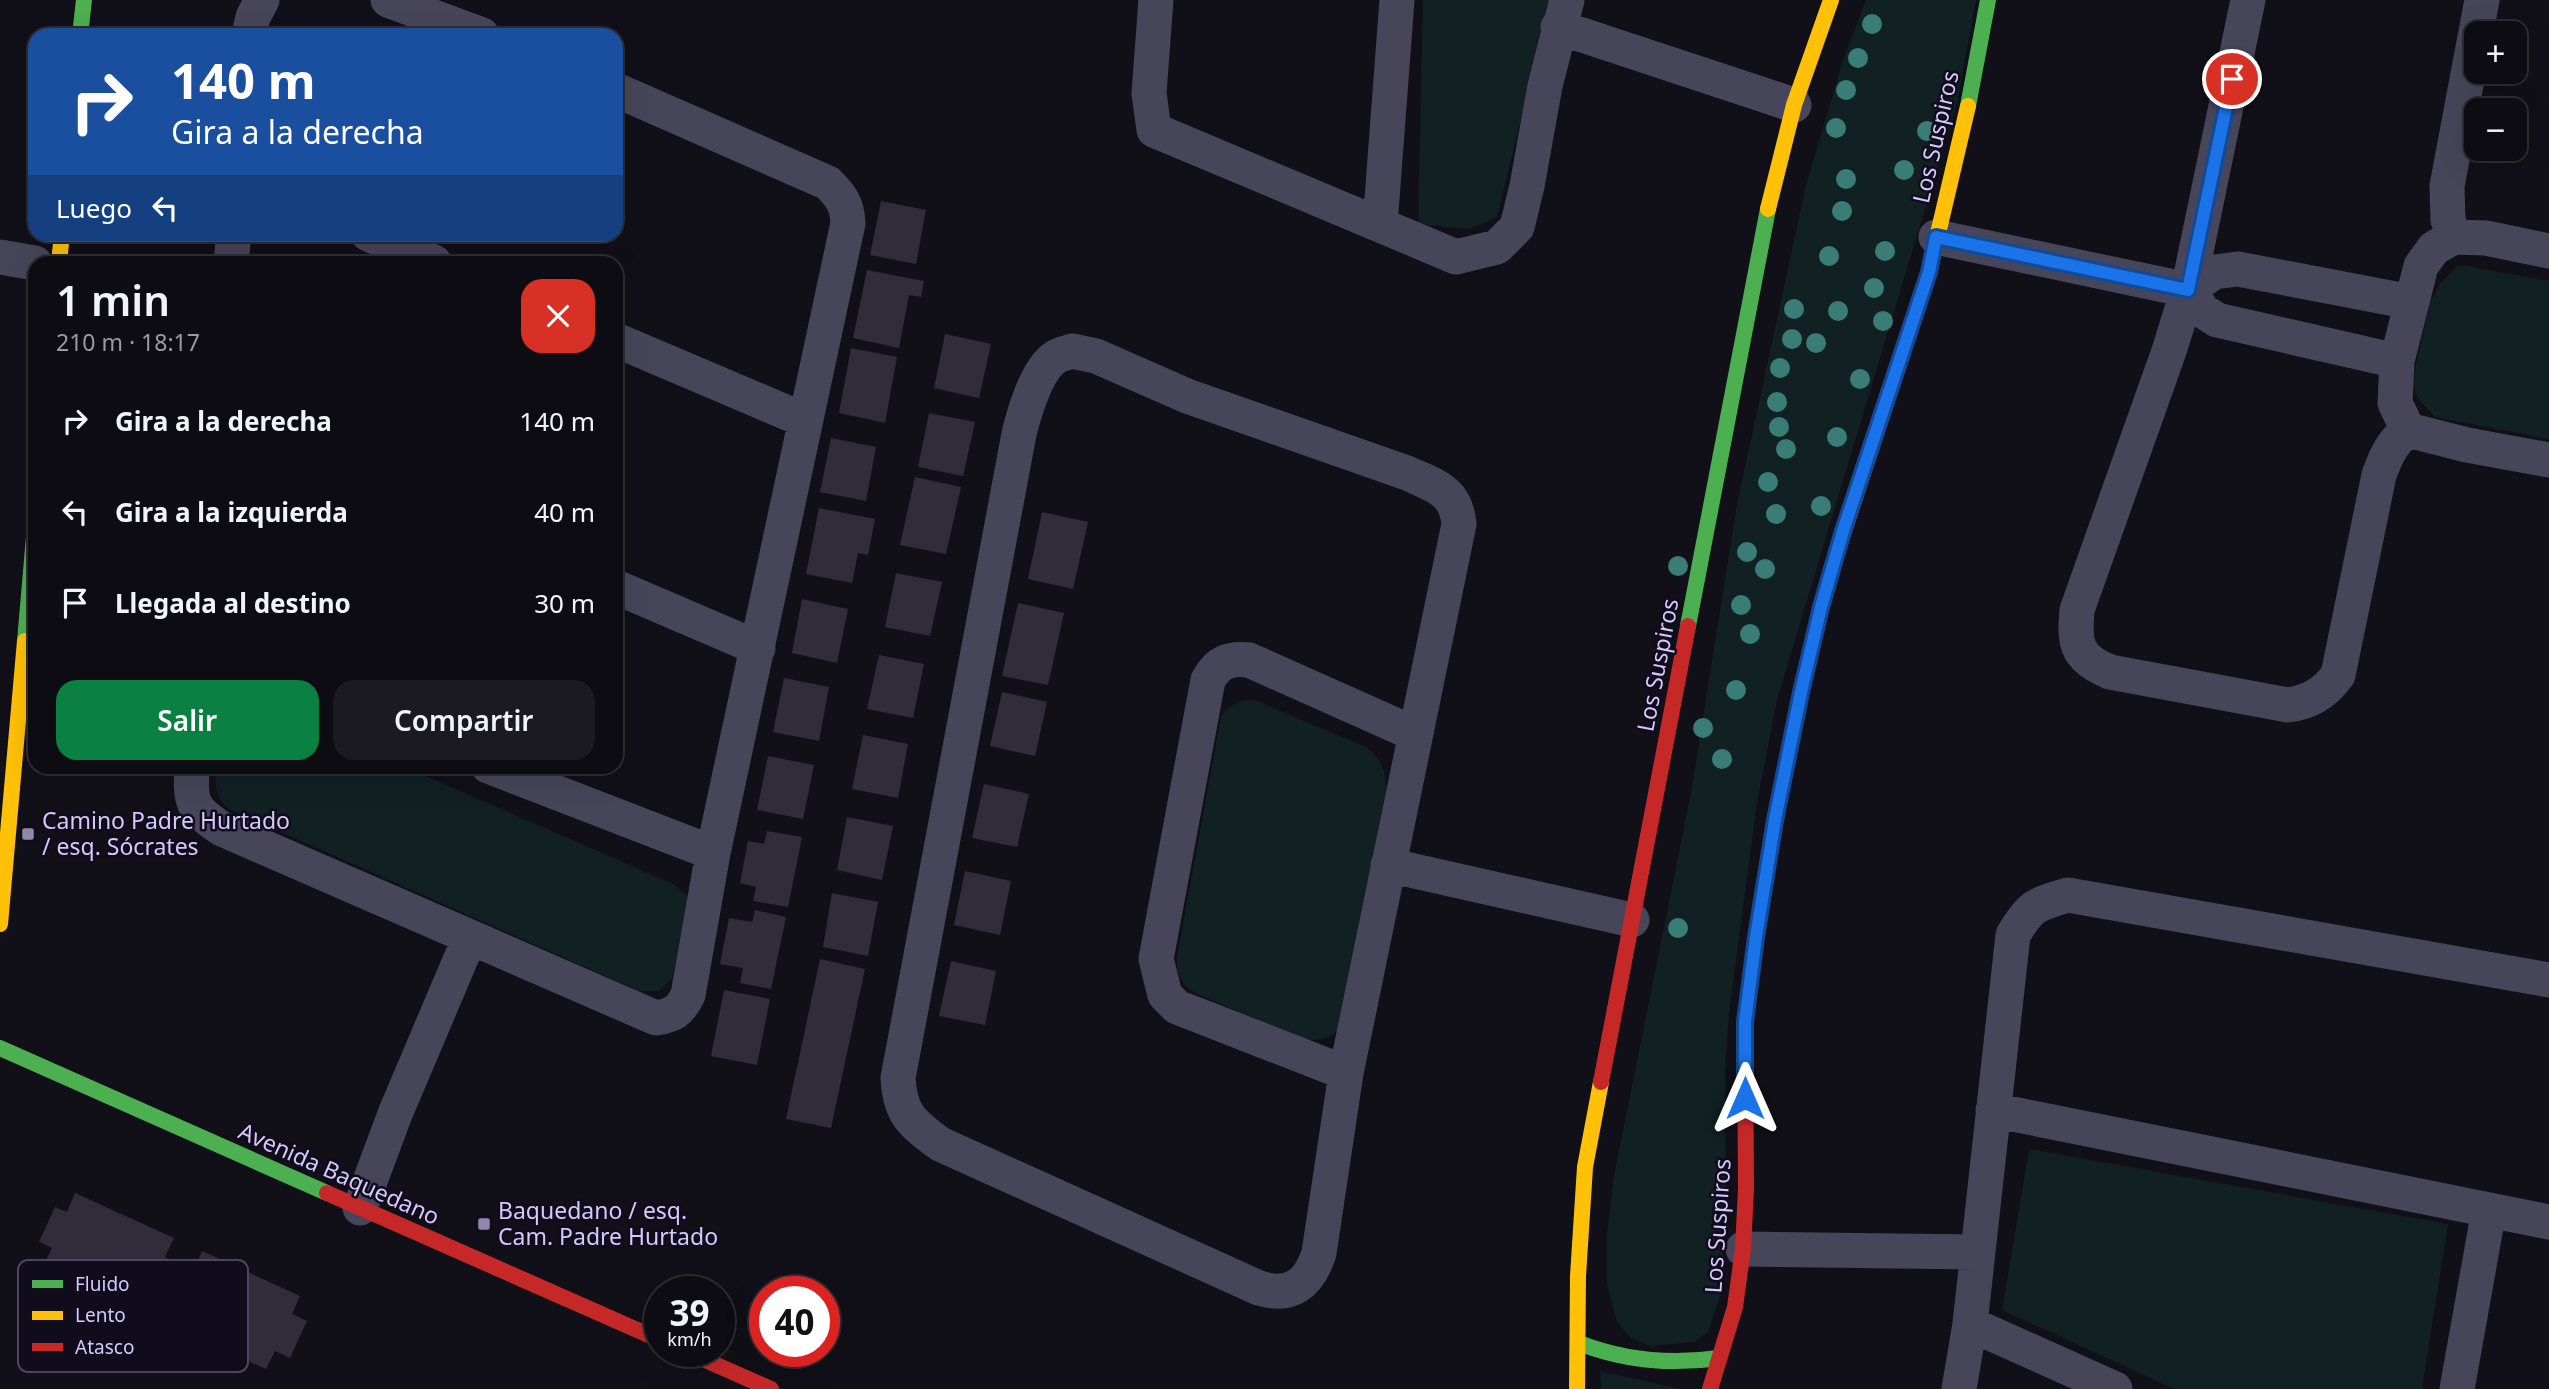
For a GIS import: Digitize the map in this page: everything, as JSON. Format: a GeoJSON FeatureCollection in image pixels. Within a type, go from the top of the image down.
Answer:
{"type":"FeatureCollection","features":[{"type":"Feature","properties":{"kind":"street"},"geometry":{"type":"LineString","coordinates":[[81,28],[84,0]]}},
{"type":"Feature","properties":{"kind":"street"},"geometry":{"type":"LineString","coordinates":[[251,28],[262,0]]}},
{"type":"Feature","properties":{"kind":"street"},"geometry":{"type":"LineString","coordinates":[[387,0],[463,28]]}},
{"type":"Feature","properties":{"kind":"street"},"geometry":{"type":"LineString","coordinates":[[1156,0],[1149,93],[1154,130],[1456,257],[1497,247],[1517,227],[1562,14],[1794,105]]}},
{"type":"Feature","properties":{"kind":"street"},"geometry":{"type":"LineString","coordinates":[[1380,225],[1397,0]]}},
{"type":"Feature","properties":{"kind":"street","name":"Los Suspiros"},"geometry":{"type":"LineString","coordinates":[[1577,1389],[1578,1276],[1585,1167],[1773,183],[1794,105],[1831,0]]}},
{"type":"Feature","properties":{"kind":"street","name":"Los Suspiros"},"geometry":{"type":"LineString","coordinates":[[1710,1389],[1735,1307],[1743,1249],[1746,1189],[1745,1022],[1775,820],[1821,607],[1843,531],[1929,272],[1965,122],[1988,0]]}},
{"type":"Feature","properties":{"kind":"street"},"geometry":{"type":"LineString","coordinates":[[2248,0],[2188,290],[2077,610],[2075,635],[2078,647],[2093,665],[2110,672],[2288,705],[2304,702],[2329,687],[2338,675],[2344,651],[2379,475],[2386,455],[2396,439],[2408,430]]}},
{"type":"Feature","properties":{"kind":"street"},"geometry":{"type":"LineString","coordinates":[[2454,237],[2448,220],[2447,186],[2482,0]]}},
{"type":"Feature","properties":{"kind":"street"},"geometry":{"type":"LineString","coordinates":[[192,774],[194,806],[222,830],[656,1018],[671,1016],[681,1009],[688,995],[713,853],[848,223],[842,196],[828,183],[623,93]]}},
{"type":"Feature","properties":{"kind":"street"},"geometry":{"type":"LineString","coordinates":[[1936,237],[2188,290],[2203,311],[2217,320],[2397,361]]}},
{"type":"Feature","properties":{"kind":"street"},"geometry":{"type":"LineString","coordinates":[[2408,430],[2395,403],[2397,361],[2421,266],[2434,248],[2454,237],[2486,238],[2549,251]]}},
{"type":"Feature","properties":{"kind":"street"},"geometry":{"type":"LineString","coordinates":[[387,242],[420,256]]}},
{"type":"Feature","properties":{"kind":"street"},"geometry":{"type":"LineString","coordinates":[[0,257],[28,262]]}},
{"type":"Feature","properties":{"kind":"street"},"geometry":{"type":"LineString","coordinates":[[2188,290],[2214,272],[2238,269],[2411,302]]}},
{"type":"Feature","properties":{"kind":"street"},"geometry":{"type":"LineString","coordinates":[[623,343],[804,420]]}},
{"type":"Feature","properties":{"kind":"street"},"geometry":{"type":"LineString","coordinates":[[1072,351],[1096,356],[1187,396],[1407,473],[1440,488],[1452,498],[1458,510],[1459,524],[1388,865],[1346,1073],[1325,1221],[1314,1269],[1303,1284],[1273,1293],[1259,1288],[940,1144],[914,1125],[899,1098],[898,1078],[1019,434],[1027,403],[1047,365],[1055,357],[1072,351]]}},
{"type":"Feature","properties":{"kind":"street"},"geometry":{"type":"LineString","coordinates":[[2408,430],[2467,445],[2549,460]]}},
{"type":"Feature","properties":{"kind":"street"},"geometry":{"type":"LineString","coordinates":[[623,590],[758,648]]}},
{"type":"Feature","properties":{"kind":"street"},"geometry":{"type":"LineString","coordinates":[[0,923],[28,604]]}},
{"type":"Feature","properties":{"kind":"street"},"geometry":{"type":"LineString","coordinates":[[1346,1073],[1177,1007],[1165,995],[1156,959],[1208,680],[1216,666],[1233,658],[1249,660],[1415,734]]}},
{"type":"Feature","properties":{"kind":"street"},"geometry":{"type":"LineString","coordinates":[[509,774],[713,853]]}},
{"type":"Feature","properties":{"kind":"street"},"geometry":{"type":"LineString","coordinates":[[1388,865],[1633,920]]}},
{"type":"Feature","properties":{"kind":"street"},"geometry":{"type":"LineString","coordinates":[[1959,1389],[1969,1324],[2013,935],[2027,911],[2068,895],[2549,980]]}},
{"type":"Feature","properties":{"kind":"street"},"geometry":{"type":"LineString","coordinates":[[360,1208],[395,1114],[470,937]]}},
{"type":"Feature","properties":{"kind":"street","name":"Avenida Baquedano"},"geometry":{"type":"LineString","coordinates":[[0,1048],[644,1333]]}},
{"type":"Feature","properties":{"kind":"street"},"geometry":{"type":"LineString","coordinates":[[1993,1110],[2549,1222]]}},
{"type":"Feature","properties":{"kind":"street"},"geometry":{"type":"LineString","coordinates":[[2457,1389],[2489,1210]]}},
{"type":"Feature","properties":{"kind":"street"},"geometry":{"type":"LineString","coordinates":[[1743,1249],[1977,1252]]}},
{"type":"Feature","properties":{"kind":"street"},"geometry":{"type":"LineString","coordinates":[[1969,1324],[2115,1389]]}},
{"type":"Feature","properties":{"kind":"street"},"geometry":{"type":"LineString","coordinates":[[1579,1343],[1600,1352],[1656,1363],[1686,1363],[1719,1358]]}},
{"type":"Feature","properties":{"kind":"street"},"geometry":{"type":"LineString","coordinates":[[721,1367],[771,1389]]}},
{"type":"Feature","properties":{"kind":"shaded area"},"geometry":{"type":"Polygon","coordinates":[[[1423,0],[1550,0],[1497,217],[1470,229],[1418,224],[1423,0]]]}},
{"type":"Feature","properties":{"kind":"shaded area"},"geometry":{"type":"Polygon","coordinates":[[[1866,0],[1976,0],[1957,103],[1777,700],[1757,803],[1729,1013],[1725,1069],[1726,1203],[1721,1293],[1708,1332],[1694,1342],[1651,1346],[1631,1338],[1617,1322],[1607,1285],[1607,1233],[1614,1175],[1691,793],[1737,504],[1806,185],[1843,60],[1866,0]]]}},
{"type":"Feature","properties":{"kind":"shaded area"},"geometry":{"type":"Polygon","coordinates":[[[2457,266],[2549,281],[2549,439],[2435,417],[2418,399],[2413,385],[2430,303],[2440,284],[2457,266]]]}},
{"type":"Feature","properties":{"kind":"shaded area"},"geometry":{"type":"Polygon","coordinates":[[[1249,700],[1366,747],[1376,756],[1385,777],[1386,790],[1341,1026],[1332,1035],[1322,1039],[1298,1038],[1195,993],[1181,980],[1178,969],[1178,951],[1221,717],[1233,705],[1249,700]]]}},
{"type":"Feature","properties":{"kind":"shaded area"},"geometry":{"type":"Polygon","coordinates":[[[216,774],[421,774],[673,884],[687,896],[688,904],[672,979],[659,991],[639,991],[236,812],[220,799],[216,774]]]}},
{"type":"Feature","properties":{"kind":"shaded area"},"geometry":{"type":"Polygon","coordinates":[[[2029,1149],[2448,1224],[2422,1389],[2174,1389],[2002,1310],[2029,1149]]]}},
{"type":"Feature","properties":{"kind":"shaded area"},"geometry":{"type":"Polygon","coordinates":[[[1600,1371],[1681,1389],[1601,1389],[1600,1371]]]}},
{"type":"Feature","properties":{"kind":"building"},"geometry":{"type":"Polygon","coordinates":[[[881,201],[926,210],[916,264],[870,255],[881,201]]]}},
{"type":"Feature","properties":{"kind":"building"},"geometry":{"type":"Polygon","coordinates":[[[867,270],[924,281],[921,297],[909,295],[899,348],[853,338],[867,270]]]}},
{"type":"Feature","properties":{"kind":"building"},"geometry":{"type":"Polygon","coordinates":[[[945,334],[991,344],[979,398],[934,388],[945,334]]]}},
{"type":"Feature","properties":{"kind":"building"},"geometry":{"type":"Polygon","coordinates":[[[851,348],[897,357],[885,423],[839,413],[851,348]]]}},
{"type":"Feature","properties":{"kind":"building"},"geometry":{"type":"Polygon","coordinates":[[[929,413],[975,422],[963,476],[918,467],[929,413]]]}},
{"type":"Feature","properties":{"kind":"building"},"geometry":{"type":"Polygon","coordinates":[[[831,438],[876,447],[866,501],[820,492],[831,438]]]}},
{"type":"Feature","properties":{"kind":"building"},"geometry":{"type":"Polygon","coordinates":[[[915,477],[961,487],[946,554],[900,545],[915,477]]]}},
{"type":"Feature","properties":{"kind":"building"},"geometry":{"type":"Polygon","coordinates":[[[819,508],[875,519],[868,555],[858,553],[852,583],[806,574],[819,508]]]}},
{"type":"Feature","properties":{"kind":"building"},"geometry":{"type":"Polygon","coordinates":[[[1042,512],[1088,522],[1073,589],[1028,579],[1042,512]]]}},
{"type":"Feature","properties":{"kind":"building"},"geometry":{"type":"Polygon","coordinates":[[[896,573],[942,582],[930,636],[885,627],[896,573]]]}},
{"type":"Feature","properties":{"kind":"building"},"geometry":{"type":"Polygon","coordinates":[[[802,599],[848,609],[837,663],[792,653],[802,599]]]}},
{"type":"Feature","properties":{"kind":"building"},"geometry":{"type":"Polygon","coordinates":[[[1018,603],[1064,613],[1048,685],[1002,676],[1018,603]]]}},
{"type":"Feature","properties":{"kind":"building"},"geometry":{"type":"Polygon","coordinates":[[[879,655],[924,664],[913,718],[867,709],[879,655]]]}},
{"type":"Feature","properties":{"kind":"building"},"geometry":{"type":"Polygon","coordinates":[[[784,678],[829,687],[819,741],[773,732],[784,678]]]}},
{"type":"Feature","properties":{"kind":"building"},"geometry":{"type":"Polygon","coordinates":[[[1002,692],[1047,702],[1035,756],[990,746],[1002,692]]]}},
{"type":"Feature","properties":{"kind":"building"},"geometry":{"type":"Polygon","coordinates":[[[863,735],[908,744],[898,798],[852,789],[863,735]]]}},
{"type":"Feature","properties":{"kind":"building"},"geometry":{"type":"Polygon","coordinates":[[[768,756],[814,765],[803,819],[757,810],[768,756]]]}},
{"type":"Feature","properties":{"kind":"building"},"geometry":{"type":"Polygon","coordinates":[[[984,784],[1029,794],[1017,847],[972,838],[984,784]]]}},
{"type":"Feature","properties":{"kind":"building"},"geometry":{"type":"Polygon","coordinates":[[[847,817],[893,826],[882,880],[837,870],[847,817]]]}},
{"type":"Feature","properties":{"kind":"building"},"geometry":{"type":"Polygon","coordinates":[[[767,831],[802,837],[788,907],[753,901],[756,887],[740,883],[748,841],[764,844],[767,831]]]}},
{"type":"Feature","properties":{"kind":"building"},"geometry":{"type":"Polygon","coordinates":[[[965,871],[1011,881],[1000,935],[954,925],[965,871]]]}},
{"type":"Feature","properties":{"kind":"building"},"geometry":{"type":"Polygon","coordinates":[[[832,893],[878,902],[868,956],[823,947],[832,893]]]}},
{"type":"Feature","properties":{"kind":"building"},"geometry":{"type":"Polygon","coordinates":[[[755,910],[786,917],[771,989],[740,983],[743,968],[720,964],[729,918],[752,922],[755,910]]]}},
{"type":"Feature","properties":{"kind":"building"},"geometry":{"type":"Polygon","coordinates":[[[820,959],[865,969],[831,1128],[786,1119],[820,959]]]}},
{"type":"Feature","properties":{"kind":"building"},"geometry":{"type":"Polygon","coordinates":[[[951,961],[996,971],[985,1025],[939,1016],[951,961]]]}},
{"type":"Feature","properties":{"kind":"building"},"geometry":{"type":"Polygon","coordinates":[[[724,990],[770,999],[757,1065],[711,1056],[724,990]]]}},
{"type":"Feature","properties":{"kind":"building"},"geometry":{"type":"Polygon","coordinates":[[[75,1193],[174,1238],[165,1257],[172,1260],[46,1260],[52,1248],[39,1242],[55,1207],[67,1212],[75,1193]]]}},
{"type":"Feature","properties":{"kind":"building"},"geometry":{"type":"Polygon","coordinates":[[[202,1251],[222,1260],[198,1260],[202,1251]]]}},
{"type":"Feature","properties":{"kind":"building"},"geometry":{"type":"Polygon","coordinates":[[[248,1272],[300,1296],[292,1314],[307,1321],[290,1358],[275,1351],[266,1369],[248,1361],[248,1272]]]}},
{"type":"Feature","properties":{"kind":"traffic: fast"},"geometry":{"type":"LineString","coordinates":[[81,28],[84,0]]}},
{"type":"Feature","properties":{"kind":"traffic: fast"},"geometry":{"type":"LineString","coordinates":[[1968,106],[1988,0]]}},
{"type":"Feature","properties":{"kind":"traffic: fast"},"geometry":{"type":"LineString","coordinates":[[1688,626],[1768,209]]}},
{"type":"Feature","properties":{"kind":"traffic: fast"},"geometry":{"type":"LineString","coordinates":[[1760,911],[1792,736],[1833,564]]}},
{"type":"Feature","properties":{"kind":"traffic: fast"},"geometry":{"type":"LineString","coordinates":[[25,641],[28,606]]}},
{"type":"Feature","properties":{"kind":"traffic: fast"},"geometry":{"type":"LineString","coordinates":[[0,1048],[327,1193]]}},
{"type":"Feature","properties":{"kind":"traffic: fast"},"geometry":{"type":"LineString","coordinates":[[1579,1343],[1613,1354],[1648,1360],[1719,1358]]}},
{"type":"Feature","properties":{"kind":"traffic: slow"},"geometry":{"type":"LineString","coordinates":[[1768,209],[1794,105],[1831,0]]}},
{"type":"Feature","properties":{"kind":"traffic: slow"},"geometry":{"type":"LineString","coordinates":[[1833,564],[1929,272],[1968,106]]}},
{"type":"Feature","properties":{"kind":"traffic: slow"},"geometry":{"type":"LineString","coordinates":[[60,256],[61,242]]}},
{"type":"Feature","properties":{"kind":"traffic: slow"},"geometry":{"type":"LineString","coordinates":[[0,924],[25,641]]}},
{"type":"Feature","properties":{"kind":"traffic: slow"},"geometry":{"type":"LineString","coordinates":[[1577,1389],[1578,1276],[1585,1167],[1601,1082]]}},
{"type":"Feature","properties":{"kind":"traffic: jam"},"geometry":{"type":"LineString","coordinates":[[1601,1082],[1688,626]]}},
{"type":"Feature","properties":{"kind":"traffic: jam"},"geometry":{"type":"LineString","coordinates":[[1710,1389],[1735,1307],[1743,1249],[1746,1189],[1745,1022],[1760,911]]}},
{"type":"Feature","properties":{"kind":"traffic: jam"},"geometry":{"type":"LineString","coordinates":[[327,1193],[644,1333]]}},
{"type":"Feature","properties":{"kind":"traffic: jam"},"geometry":{"type":"LineString","coordinates":[[721,1367],[771,1389]]}},
{"type":"Feature","properties":{"kind":"place","name":"Camino Padre Hurtado / esq. Sócrates"},"geometry":{"type":"Point","coordinates":[28,834]}},
{"type":"Feature","properties":{"kind":"place","name":"Baquedano / esq. Cam. Padre Hurtado"},"geometry":{"type":"Point","coordinates":[484,1224]}},
{"type":"Feature","properties":{"kind":"route"},"geometry":{"type":"LineString","coordinates":[[1745,1098],[1745,1022],[1756,937],[1775,820],[1801,692],[1821,607],[1843,531],[1929,272],[1936,237],[2188,290],[2232,79]]}}]}
